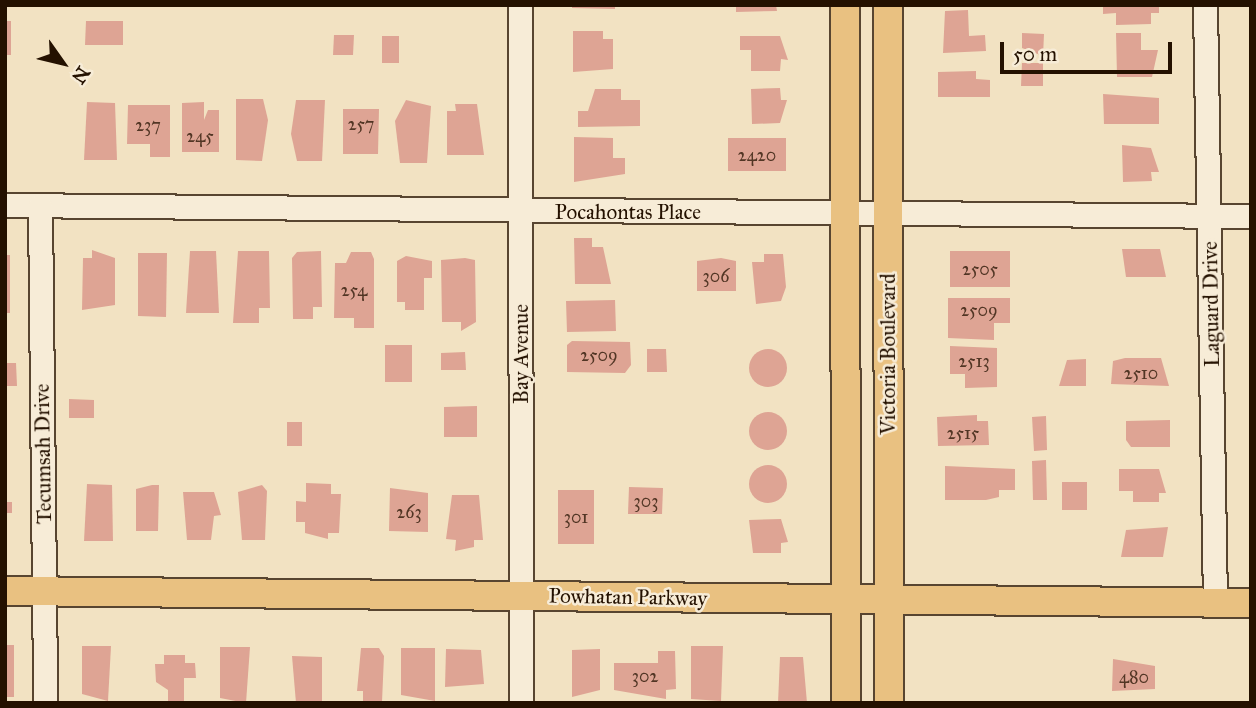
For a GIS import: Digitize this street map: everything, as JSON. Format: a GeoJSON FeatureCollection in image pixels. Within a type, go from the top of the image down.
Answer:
{"type":"FeatureCollection","features":[{"type":"Feature","properties":{"kind":"main road","name":"Victoria Boulevard"},"geometry":{"type":"LineString","coordinates":[[845,5],[846,703]]}},
{"type":"Feature","properties":{"kind":"main road","name":"Victoria Boulevard"},"geometry":{"type":"LineString","coordinates":[[887,5],[889,703]]}},
{"type":"Feature","properties":{"kind":"main road","name":"Powhatan Parkway"},"geometry":{"type":"LineString","coordinates":[[5,591],[1251,603]]}},
{"type":"Feature","properties":{"kind":"street","name":"Bay Avenue"},"geometry":{"type":"LineString","coordinates":[[520,5],[521,703]]}},
{"type":"Feature","properties":{"kind":"street","name":"Laguard Drive"},"geometry":{"type":"LineString","coordinates":[[1205,5],[1215,602]]}},
{"type":"Feature","properties":{"kind":"street","name":"Pocahontas Place"},"geometry":{"type":"LineString","coordinates":[[5,205],[1251,216]]}},
{"type":"Feature","properties":{"kind":"street","name":"Tecumsah Drive"},"geometry":{"type":"LineString","coordinates":[[40,206],[45,703]]}},
{"type":"Feature","properties":{"kind":"building"},"geometry":{"type":"Polygon","coordinates":[[[572,5],[615,5],[615,9],[572,8],[572,5]]]}},
{"type":"Feature","properties":{"kind":"building"},"geometry":{"type":"Polygon","coordinates":[[[736,5],[776,5],[777,11],[736,12],[736,5]]]}},
{"type":"Feature","properties":{"kind":"building"},"geometry":{"type":"Polygon","coordinates":[[[1103,5],[1159,5],[1159,13],[1151,13],[1151,24],[1116,25],[1116,13],[1103,14],[1103,5]]]}},
{"type":"Feature","properties":{"kind":"building"},"geometry":{"type":"Polygon","coordinates":[[[968,10],[969,36],[985,35],[986,51],[943,53],[945,11],[968,10]]]}},
{"type":"Feature","properties":{"kind":"building"},"geometry":{"type":"Polygon","coordinates":[[[5,21],[11,21],[11,55],[5,55],[5,21]]]}},
{"type":"Feature","properties":{"kind":"building"},"geometry":{"type":"Polygon","coordinates":[[[86,21],[123,21],[123,45],[85,45],[86,21]]]}},
{"type":"Feature","properties":{"kind":"building"},"geometry":{"type":"Polygon","coordinates":[[[573,31],[603,31],[603,39],[613,39],[613,69],[573,72],[573,31]]]}},
{"type":"Feature","properties":{"kind":"building"},"geometry":{"type":"Polygon","coordinates":[[[1022,33],[1044,34],[1043,56],[1022,48],[1022,33]]]}},
{"type":"Feature","properties":{"kind":"building"},"geometry":{"type":"Polygon","coordinates":[[[1116,33],[1141,33],[1141,50],[1158,50],[1152,77],[1117,77],[1116,33]]]}},
{"type":"Feature","properties":{"kind":"building"},"geometry":{"type":"Polygon","coordinates":[[[334,35],[354,35],[353,55],[333,55],[334,35]]]}},
{"type":"Feature","properties":{"kind":"building"},"geometry":{"type":"Polygon","coordinates":[[[382,36],[399,36],[399,63],[382,63],[382,36]]]}},
{"type":"Feature","properties":{"kind":"building"},"geometry":{"type":"Polygon","coordinates":[[[740,36],[780,36],[788,60],[781,59],[780,71],[751,71],[751,50],[740,50],[740,36]]]}},
{"type":"Feature","properties":{"kind":"building"},"geometry":{"type":"Polygon","coordinates":[[[1022,63],[1043,63],[1043,86],[1021,86],[1022,63]]]}},
{"type":"Feature","properties":{"kind":"building"},"geometry":{"type":"Polygon","coordinates":[[[976,71],[976,79],[990,80],[990,97],[938,97],[938,72],[976,71]]]}},
{"type":"Feature","properties":{"kind":"building"},"geometry":{"type":"Polygon","coordinates":[[[780,88],[781,100],[787,100],[780,123],[752,124],[751,89],[780,88]]]}},
{"type":"Feature","properties":{"kind":"building"},"geometry":{"type":"Polygon","coordinates":[[[595,89],[621,89],[621,100],[640,100],[640,126],[578,127],[578,111],[588,111],[595,89]]]}},
{"type":"Feature","properties":{"kind":"building"},"geometry":{"type":"Polygon","coordinates":[[[1103,94],[1159,98],[1159,124],[1104,124],[1103,94]]]}},
{"type":"Feature","properties":{"kind":"building"},"geometry":{"type":"Polygon","coordinates":[[[236,99],[263,99],[268,120],[262,161],[236,160],[236,99]]]}},
{"type":"Feature","properties":{"kind":"building"},"geometry":{"type":"Polygon","coordinates":[[[296,100],[325,100],[322,161],[297,161],[291,134],[296,100]]]}},
{"type":"Feature","properties":{"kind":"building"},"geometry":{"type":"Polygon","coordinates":[[[406,100],[431,106],[427,163],[400,163],[395,121],[406,100]]]}},
{"type":"Feature","properties":{"kind":"building"},"geometry":{"type":"Polygon","coordinates":[[[87,102],[115,103],[117,160],[84,160],[87,102]]]}},
{"type":"Feature","properties":{"kind":"building"},"geometry":{"type":"Polygon","coordinates":[[[204,102],[204,120],[208,110],[219,110],[219,152],[182,152],[182,103],[204,102]]]}},
{"type":"Feature","properties":{"kind":"building"},"geometry":{"type":"Polygon","coordinates":[[[455,104],[477,104],[484,155],[447,155],[447,111],[456,111],[455,104]]]}},
{"type":"Feature","properties":{"kind":"building"},"geometry":{"type":"Polygon","coordinates":[[[128,105],[170,105],[170,157],[150,157],[150,144],[127,144],[128,105]]]}},
{"type":"Feature","properties":{"kind":"building"},"geometry":{"type":"Polygon","coordinates":[[[343,109],[379,109],[378,154],[343,154],[343,109]]]}},
{"type":"Feature","properties":{"kind":"building"},"geometry":{"type":"Polygon","coordinates":[[[574,137],[613,138],[613,158],[625,158],[625,174],[574,182],[574,137]]]}},
{"type":"Feature","properties":{"kind":"building"},"geometry":{"type":"Polygon","coordinates":[[[728,138],[786,138],[786,171],[728,171],[728,138]]]}},
{"type":"Feature","properties":{"kind":"building"},"geometry":{"type":"Polygon","coordinates":[[[1122,145],[1151,148],[1159,172],[1151,172],[1152,181],[1123,182],[1122,145]]]}},
{"type":"Feature","properties":{"kind":"building"},"geometry":{"type":"Polygon","coordinates":[[[574,238],[592,238],[592,247],[603,247],[611,284],[575,284],[574,238]]]}},
{"type":"Feature","properties":{"kind":"building"},"geometry":{"type":"Polygon","coordinates":[[[1122,249],[1160,249],[1166,277],[1126,277],[1122,249]]]}},
{"type":"Feature","properties":{"kind":"building"},"geometry":{"type":"Polygon","coordinates":[[[92,250],[115,258],[115,305],[82,310],[83,258],[92,258],[92,250]]]}},
{"type":"Feature","properties":{"kind":"building"},"geometry":{"type":"Polygon","coordinates":[[[190,251],[216,251],[219,313],[186,313],[190,251]]]}},
{"type":"Feature","properties":{"kind":"building"},"geometry":{"type":"Polygon","coordinates":[[[238,251],[269,251],[270,308],[259,308],[259,323],[233,323],[238,251]]]}},
{"type":"Feature","properties":{"kind":"building"},"geometry":{"type":"Polygon","coordinates":[[[321,251],[322,307],[313,307],[313,319],[293,319],[292,258],[297,252],[321,251]]]}},
{"type":"Feature","properties":{"kind":"building"},"geometry":{"type":"Polygon","coordinates":[[[950,251],[1010,251],[1010,287],[950,287],[950,251]]]}},
{"type":"Feature","properties":{"kind":"building"},"geometry":{"type":"Polygon","coordinates":[[[351,252],[371,252],[374,259],[374,328],[354,328],[354,318],[334,318],[335,263],[346,263],[351,252]]]}},
{"type":"Feature","properties":{"kind":"building"},"geometry":{"type":"Polygon","coordinates":[[[138,253],[167,253],[166,317],[138,316],[138,253]]]}},
{"type":"Feature","properties":{"kind":"building"},"geometry":{"type":"Polygon","coordinates":[[[764,254],[783,254],[786,287],[781,301],[756,304],[752,262],[764,262],[764,254]]]}},
{"type":"Feature","properties":{"kind":"building"},"geometry":{"type":"Polygon","coordinates":[[[5,255],[10,255],[10,313],[5,313],[5,255]]]}},
{"type":"Feature","properties":{"kind":"building"},"geometry":{"type":"Polygon","coordinates":[[[406,256],[432,261],[432,278],[424,278],[424,310],[405,310],[405,302],[397,302],[397,261],[406,256]]]}},
{"type":"Feature","properties":{"kind":"building"},"geometry":{"type":"Polygon","coordinates":[[[721,258],[736,261],[736,291],[697,291],[697,261],[721,258]]]}},
{"type":"Feature","properties":{"kind":"building"},"geometry":{"type":"Polygon","coordinates":[[[441,260],[475,260],[476,322],[461,331],[461,322],[442,322],[441,260]]]}},
{"type":"Feature","properties":{"kind":"building"},"geometry":{"type":"Polygon","coordinates":[[[948,298],[1010,298],[1010,323],[994,323],[994,340],[948,338],[948,298]]]}},
{"type":"Feature","properties":{"kind":"building"},"geometry":{"type":"Polygon","coordinates":[[[615,300],[616,331],[567,332],[566,301],[615,300]]]}},
{"type":"Feature","properties":{"kind":"building"},"geometry":{"type":"Polygon","coordinates":[[[572,341],[630,342],[631,365],[625,373],[567,372],[567,345],[572,341]]]}},
{"type":"Feature","properties":{"kind":"building"},"geometry":{"type":"Polygon","coordinates":[[[385,345],[412,345],[412,382],[385,382],[385,345]]]}},
{"type":"Feature","properties":{"kind":"building"},"geometry":{"type":"Polygon","coordinates":[[[950,346],[997,348],[997,387],[965,388],[965,374],[950,374],[950,346]]]}},
{"type":"Feature","properties":{"kind":"building"},"geometry":{"type":"Polygon","coordinates":[[[647,349],[666,349],[667,372],[647,372],[647,349]]]}},
{"type":"Feature","properties":{"kind":"building"},"geometry":{"type":"Polygon","coordinates":[[[768,349],[781,355],[787,368],[781,381],[768,387],[755,381],[749,368],[755,355],[768,349]]]}},
{"type":"Feature","properties":{"kind":"building"},"geometry":{"type":"Polygon","coordinates":[[[465,352],[466,370],[441,370],[441,353],[465,352]]]}},
{"type":"Feature","properties":{"kind":"building"},"geometry":{"type":"Polygon","coordinates":[[[1125,358],[1161,358],[1169,386],[1111,384],[1113,361],[1125,358]]]}},
{"type":"Feature","properties":{"kind":"building"},"geometry":{"type":"Polygon","coordinates":[[[1086,359],[1086,386],[1059,386],[1067,360],[1086,359]]]}},
{"type":"Feature","properties":{"kind":"building"},"geometry":{"type":"Polygon","coordinates":[[[5,363],[16,363],[17,386],[5,386],[5,363]]]}},
{"type":"Feature","properties":{"kind":"building"},"geometry":{"type":"Polygon","coordinates":[[[69,399],[94,400],[94,418],[69,418],[69,399]]]}},
{"type":"Feature","properties":{"kind":"building"},"geometry":{"type":"Polygon","coordinates":[[[477,406],[477,437],[444,437],[444,407],[477,406]]]}},
{"type":"Feature","properties":{"kind":"building"},"geometry":{"type":"Polygon","coordinates":[[[768,412],[781,418],[787,431],[781,444],[768,450],[755,444],[749,431],[755,418],[768,412]]]}},
{"type":"Feature","properties":{"kind":"building"},"geometry":{"type":"Polygon","coordinates":[[[977,415],[977,421],[988,421],[989,445],[938,446],[937,417],[977,415]]]}},
{"type":"Feature","properties":{"kind":"building"},"geometry":{"type":"Polygon","coordinates":[[[1046,416],[1047,450],[1034,451],[1032,417],[1046,416]]]}},
{"type":"Feature","properties":{"kind":"building"},"geometry":{"type":"Polygon","coordinates":[[[1170,420],[1170,447],[1131,447],[1126,440],[1126,421],[1170,420]]]}},
{"type":"Feature","properties":{"kind":"building"},"geometry":{"type":"Polygon","coordinates":[[[287,422],[302,422],[302,446],[287,446],[287,422]]]}},
{"type":"Feature","properties":{"kind":"building"},"geometry":{"type":"Polygon","coordinates":[[[1046,460],[1047,500],[1033,500],[1032,461],[1046,460]]]}},
{"type":"Feature","properties":{"kind":"building"},"geometry":{"type":"Polygon","coordinates":[[[768,465],[781,471],[787,484],[781,497],[768,503],[755,497],[749,484],[755,471],[768,465]]]}},
{"type":"Feature","properties":{"kind":"building"},"geometry":{"type":"Polygon","coordinates":[[[945,466],[1015,469],[1015,490],[999,490],[999,497],[986,500],[945,500],[945,466]]]}},
{"type":"Feature","properties":{"kind":"building"},"geometry":{"type":"Polygon","coordinates":[[[1119,469],[1159,469],[1166,493],[1159,493],[1159,502],[1133,502],[1133,491],[1119,491],[1119,469]]]}},
{"type":"Feature","properties":{"kind":"building"},"geometry":{"type":"Polygon","coordinates":[[[1062,482],[1087,482],[1087,510],[1062,510],[1062,482]]]}},
{"type":"Feature","properties":{"kind":"building"},"geometry":{"type":"Polygon","coordinates":[[[306,483],[331,484],[331,494],[341,494],[339,533],[328,533],[328,539],[305,533],[305,522],[296,522],[296,501],[306,502],[306,483]]]}},
{"type":"Feature","properties":{"kind":"building"},"geometry":{"type":"Polygon","coordinates":[[[87,484],[112,485],[113,541],[84,541],[87,484]]]}},
{"type":"Feature","properties":{"kind":"building"},"geometry":{"type":"Polygon","coordinates":[[[159,485],[158,531],[136,531],[136,489],[159,485]]]}},
{"type":"Feature","properties":{"kind":"building"},"geometry":{"type":"Polygon","coordinates":[[[262,485],[267,491],[265,540],[242,540],[238,492],[262,485]]]}},
{"type":"Feature","properties":{"kind":"building"},"geometry":{"type":"Polygon","coordinates":[[[629,487],[663,488],[662,514],[628,514],[629,487]]]}},
{"type":"Feature","properties":{"kind":"building"},"geometry":{"type":"Polygon","coordinates":[[[390,488],[428,493],[428,532],[389,531],[390,488]]]}},
{"type":"Feature","properties":{"kind":"building"},"geometry":{"type":"Polygon","coordinates":[[[558,490],[594,490],[594,544],[558,544],[558,490]]]}},
{"type":"Feature","properties":{"kind":"building"},"geometry":{"type":"Polygon","coordinates":[[[183,492],[214,492],[221,515],[214,516],[211,540],[187,540],[183,492]]]}},
{"type":"Feature","properties":{"kind":"building"},"geometry":{"type":"Polygon","coordinates":[[[452,495],[479,495],[483,540],[474,540],[474,547],[455,551],[456,540],[446,539],[452,495]]]}},
{"type":"Feature","properties":{"kind":"building"},"geometry":{"type":"Polygon","coordinates":[[[5,502],[12,502],[12,513],[5,513],[5,502]]]}},
{"type":"Feature","properties":{"kind":"building"},"geometry":{"type":"Polygon","coordinates":[[[781,519],[788,542],[781,543],[781,553],[753,553],[749,520],[781,519]]]}},
{"type":"Feature","properties":{"kind":"building"},"geometry":{"type":"Polygon","coordinates":[[[1168,527],[1163,557],[1121,557],[1126,530],[1168,527]]]}},
{"type":"Feature","properties":{"kind":"building"},"geometry":{"type":"Polygon","coordinates":[[[5,645],[14,645],[14,697],[5,697],[5,645]]]}},
{"type":"Feature","properties":{"kind":"building"},"geometry":{"type":"Polygon","coordinates":[[[82,646],[111,646],[108,701],[82,694],[82,646]]]}},
{"type":"Feature","properties":{"kind":"building"},"geometry":{"type":"Polygon","coordinates":[[[691,646],[723,646],[721,701],[691,699],[691,646]]]}},
{"type":"Feature","properties":{"kind":"building"},"geometry":{"type":"Polygon","coordinates":[[[220,647],[250,647],[246,703],[220,698],[220,647]]]}},
{"type":"Feature","properties":{"kind":"building"},"geometry":{"type":"Polygon","coordinates":[[[361,648],[379,648],[384,656],[382,702],[363,702],[363,691],[357,691],[361,648]]]}},
{"type":"Feature","properties":{"kind":"building"},"geometry":{"type":"Polygon","coordinates":[[[401,648],[435,648],[435,701],[401,695],[401,648]]]}},
{"type":"Feature","properties":{"kind":"building"},"geometry":{"type":"Polygon","coordinates":[[[446,649],[481,650],[484,684],[445,687],[446,649]]]}},
{"type":"Feature","properties":{"kind":"building"},"geometry":{"type":"Polygon","coordinates":[[[600,649],[600,690],[572,697],[572,650],[600,649]]]}},
{"type":"Feature","properties":{"kind":"building"},"geometry":{"type":"Polygon","coordinates":[[[658,651],[675,651],[676,689],[666,690],[666,699],[614,690],[614,663],[658,663],[658,651]]]}},
{"type":"Feature","properties":{"kind":"building"},"geometry":{"type":"Polygon","coordinates":[[[164,655],[185,655],[185,663],[195,663],[196,678],[184,678],[184,703],[168,703],[168,690],[156,682],[155,664],[164,664],[164,655]]]}},
{"type":"Feature","properties":{"kind":"building"},"geometry":{"type":"Polygon","coordinates":[[[292,656],[322,657],[322,703],[296,703],[292,656]]]}},
{"type":"Feature","properties":{"kind":"building"},"geometry":{"type":"Polygon","coordinates":[[[780,657],[803,657],[807,703],[778,703],[780,657]]]}},
{"type":"Feature","properties":{"kind":"building"},"geometry":{"type":"Polygon","coordinates":[[[1113,659],[1155,666],[1155,689],[1112,691],[1113,659]]]}}]}
